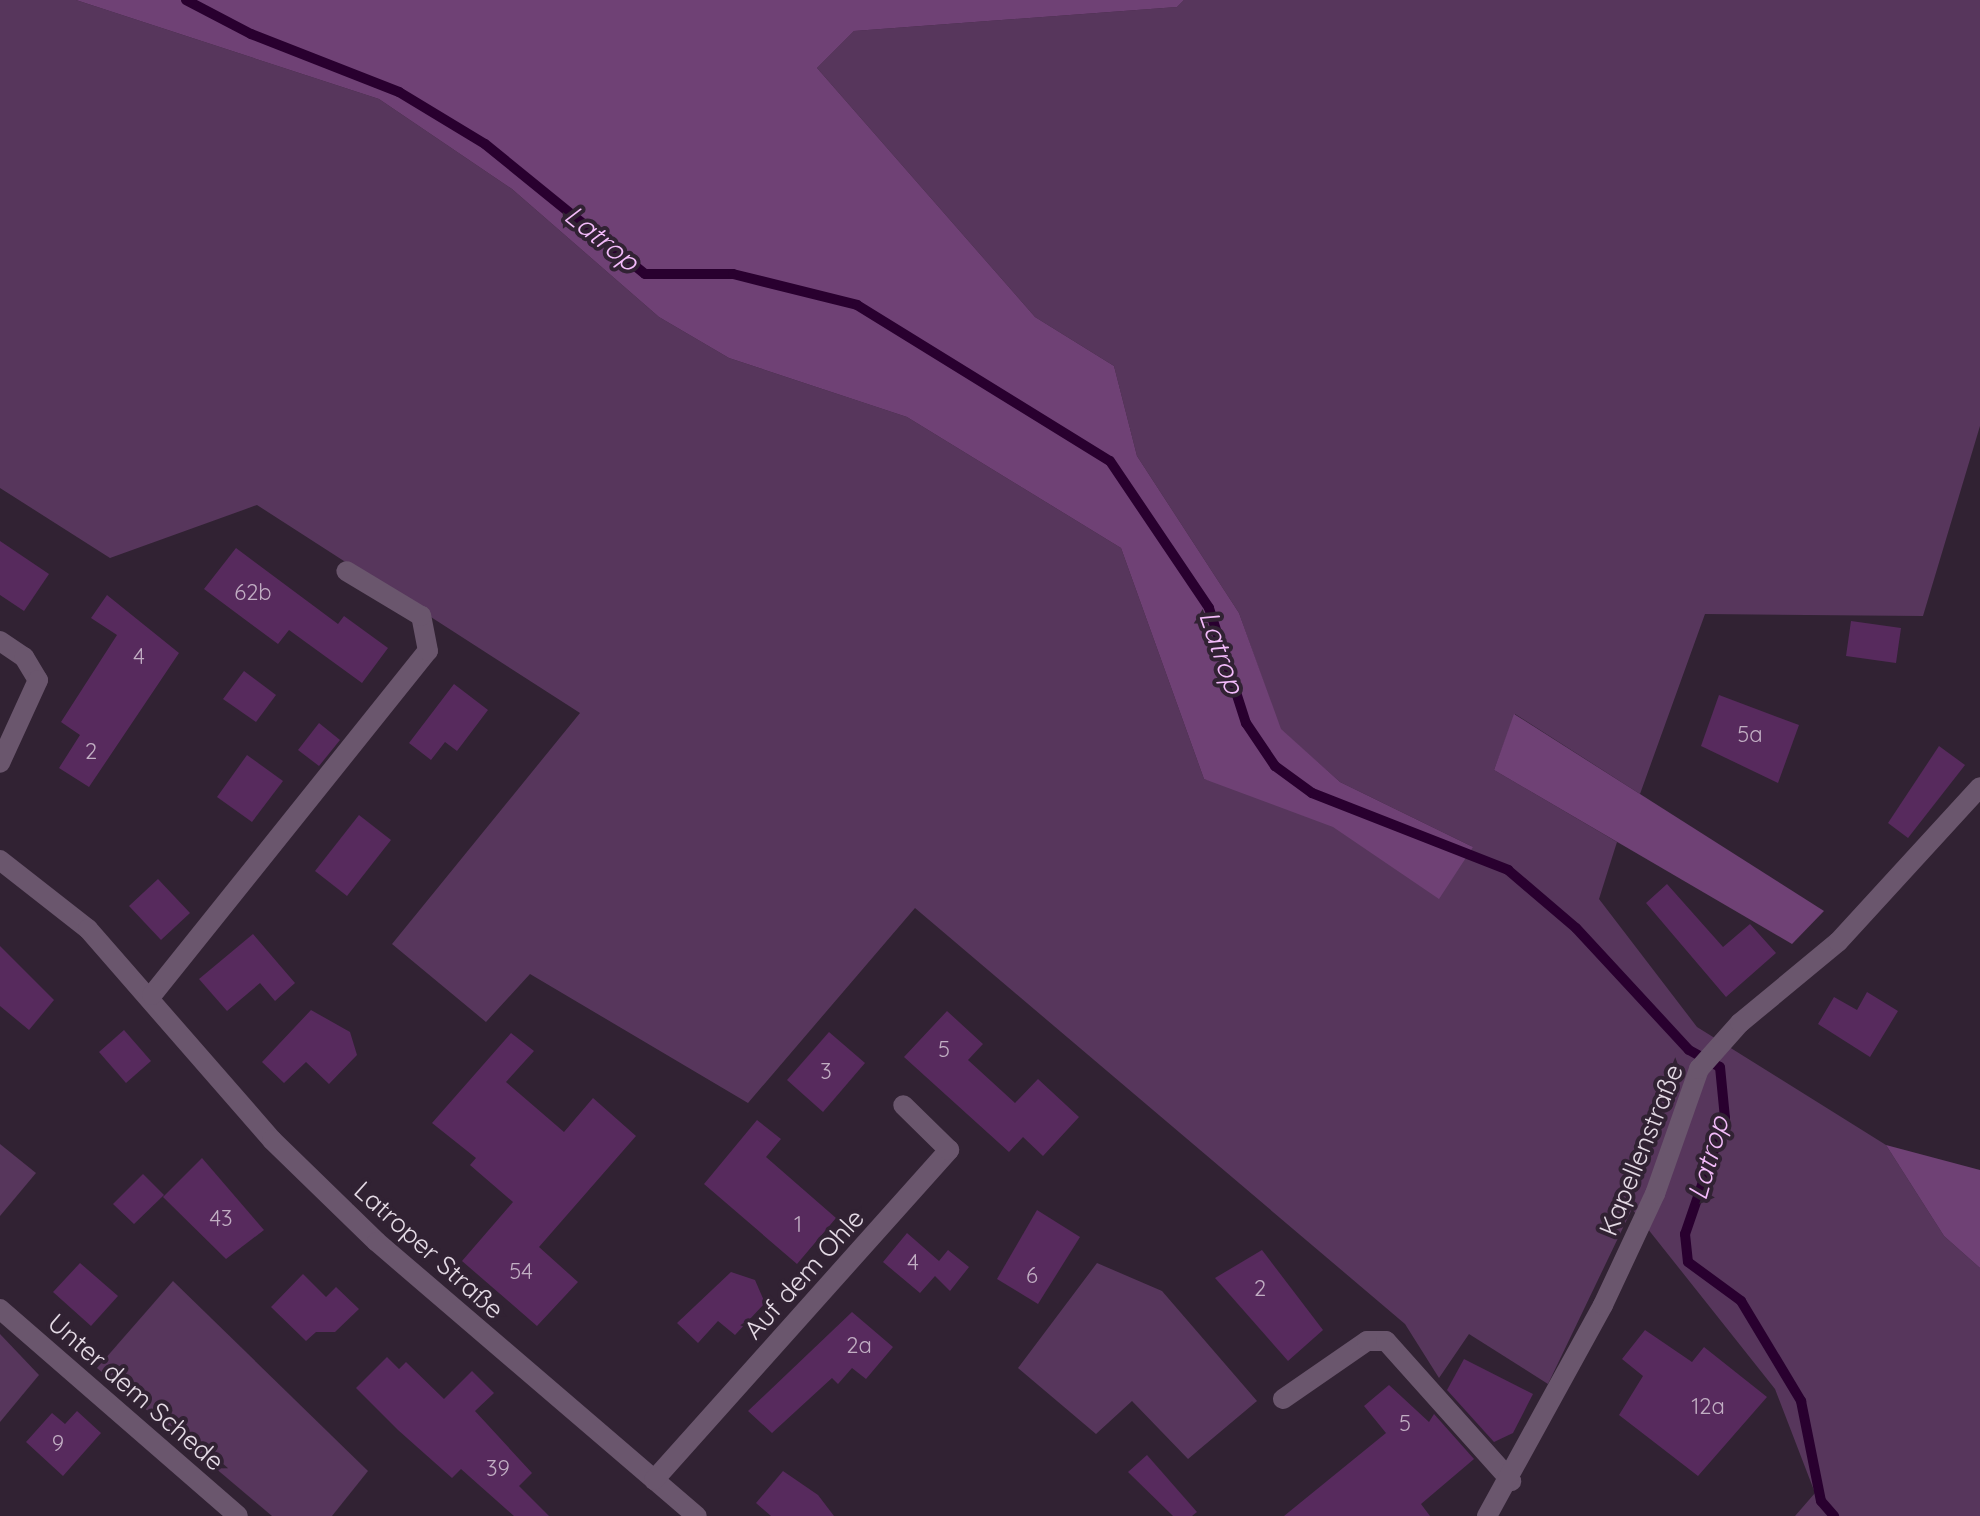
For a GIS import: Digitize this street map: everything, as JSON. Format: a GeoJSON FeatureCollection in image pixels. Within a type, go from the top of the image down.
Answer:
{"type":"FeatureCollection","features":[{"type":"Feature","properties":{"kind":"street"},"geometry":{"type":"LineString","coordinates":[[152,995],[428,651],[421,616],[346,571]]}},
{"type":"Feature","properties":{"kind":"street"},"geometry":{"type":"LineString","coordinates":[[0,641],[24,657],[38,680],[0,763]]}},
{"type":"Feature","properties":{"kind":"street","name":"Kapellenstraße"},"geometry":{"type":"LineString","coordinates":[[1487,1516],[1511,1481],[1655,1194],[1699,1069],[1726,1038],[1838,942],[1980,787]]}},
{"type":"Feature","properties":{"kind":"street","name":"Latroper Straße"},"geometry":{"type":"LineString","coordinates":[[0,860],[88,929],[152,995],[272,1140],[356,1222],[697,1516]]}},
{"type":"Feature","properties":{"kind":"street","name":"Auf dem Ohle"},"geometry":{"type":"LineString","coordinates":[[654,1480],[949,1150],[903,1105]]}},
{"type":"Feature","properties":{"kind":"street","name":"Unter dem Schede"},"geometry":{"type":"LineString","coordinates":[[0,1309],[238,1516]]}},
{"type":"Feature","properties":{"kind":"street"},"geometry":{"type":"LineString","coordinates":[[1283,1399],[1367,1341],[1386,1341],[1511,1481]]}},
{"type":"Feature","properties":{"kind":"shaded area"},"geometry":{"type":"Polygon","coordinates":[[[0,0],[76,0],[379,99],[512,189],[659,317],[729,358],[907,417],[1121,548],[1204,779],[1473,847],[1340,782],[1280,729],[1239,613],[1137,456],[1114,366],[1035,317],[817,68],[854,31],[1177,7],[1184,0],[1980,0],[1980,426],[1923,616],[1705,614],[1640,794],[1515,714],[1494,770],[1617,842],[1599,899],[1697,1027],[1886,1145],[1944,1236],[1980,1268],[1980,1516],[1795,1516],[1815,1493],[1775,1389],[1632,1209],[1548,1384],[1469,1334],[1439,1378],[1405,1324],[915,908],[748,1103],[530,974],[486,1022],[392,944],[580,713],[257,505],[110,558],[0,488],[0,0]]]}},
{"type":"Feature","properties":{"kind":"shaded area"},"geometry":{"type":"Polygon","coordinates":[[[76,0],[1184,0],[1177,7],[854,31],[817,68],[1035,317],[1114,366],[1137,456],[1239,613],[1281,729],[1340,782],[1473,847],[1439,899],[1333,827],[1204,779],[1121,548],[907,417],[729,358],[659,317],[512,189],[379,99],[76,0]]]}},
{"type":"Feature","properties":{"kind":"shaded area"},"geometry":{"type":"Polygon","coordinates":[[[1514,714],[1824,911],[1792,944],[1494,770],[1514,714]]]}},
{"type":"Feature","properties":{"kind":"shaded area"},"geometry":{"type":"Polygon","coordinates":[[[0,1144],[36,1173],[0,1216],[0,1144]]]}},
{"type":"Feature","properties":{"kind":"shaded area"},"geometry":{"type":"Polygon","coordinates":[[[1886,1145],[1980,1170],[1980,1268],[1944,1236],[1886,1145]]]}},
{"type":"Feature","properties":{"kind":"shaded area"},"geometry":{"type":"Polygon","coordinates":[[[1097,1263],[1162,1291],[1257,1401],[1188,1459],[1132,1401],[1096,1434],[1018,1368],[1097,1263]]]}},
{"type":"Feature","properties":{"kind":"shaded area"},"geometry":{"type":"Polygon","coordinates":[[[173,1281],[368,1471],[332,1516],[272,1516],[97,1368],[173,1281]]]}},
{"type":"Feature","properties":{"kind":"shaded area"},"geometry":{"type":"Polygon","coordinates":[[[0,1334],[39,1375],[0,1422],[0,1334]]]}},
{"type":"Feature","properties":{"kind":"building"},"geometry":{"type":"Polygon","coordinates":[[[0,541],[49,574],[24,611],[0,595],[0,541]]]}},
{"type":"Feature","properties":{"kind":"building"},"geometry":{"type":"Polygon","coordinates":[[[236,548],[338,624],[344,616],[388,648],[362,683],[289,630],[278,644],[204,589],[236,548]]]}},
{"type":"Feature","properties":{"kind":"building"},"geometry":{"type":"Polygon","coordinates":[[[107,595],[179,653],[89,787],[59,768],[80,735],[61,722],[117,635],[91,618],[107,595]]]}},
{"type":"Feature","properties":{"kind":"building"},"geometry":{"type":"Polygon","coordinates":[[[1851,621],[1901,628],[1896,663],[1846,656],[1851,621]]]}},
{"type":"Feature","properties":{"kind":"building"},"geometry":{"type":"Polygon","coordinates":[[[244,671],[276,695],[256,722],[223,699],[244,671]]]}},
{"type":"Feature","properties":{"kind":"building"},"geometry":{"type":"Polygon","coordinates":[[[454,684],[488,710],[457,751],[445,742],[431,760],[409,743],[454,684]]]}},
{"type":"Feature","properties":{"kind":"building"},"geometry":{"type":"Polygon","coordinates":[[[1719,695],[1799,725],[1778,783],[1701,746],[1719,695]]]}},
{"type":"Feature","properties":{"kind":"building"},"geometry":{"type":"Polygon","coordinates":[[[319,723],[340,740],[319,766],[298,750],[319,723]]]}},
{"type":"Feature","properties":{"kind":"building"},"geometry":{"type":"Polygon","coordinates":[[[1939,746],[1965,765],[1908,838],[1888,823],[1939,746]]]}},
{"type":"Feature","properties":{"kind":"building"},"geometry":{"type":"Polygon","coordinates":[[[247,755],[283,781],[252,822],[217,797],[247,755]]]}},
{"type":"Feature","properties":{"kind":"building"},"geometry":{"type":"Polygon","coordinates":[[[359,815],[391,840],[347,896],[315,871],[359,815]]]}},
{"type":"Feature","properties":{"kind":"building"},"geometry":{"type":"Polygon","coordinates":[[[158,879],[190,913],[161,940],[129,906],[158,879]]]}},
{"type":"Feature","properties":{"kind":"building"},"geometry":{"type":"Polygon","coordinates":[[[1667,884],[1723,947],[1750,924],[1776,953],[1726,997],[1646,903],[1667,884]]]}},
{"type":"Feature","properties":{"kind":"building"},"geometry":{"type":"Polygon","coordinates":[[[253,934],[295,983],[275,1001],[260,983],[227,1011],[199,979],[253,934]]]}},
{"type":"Feature","properties":{"kind":"building"},"geometry":{"type":"Polygon","coordinates":[[[0,946],[54,1000],[29,1030],[0,1006],[0,946]]]}},
{"type":"Feature","properties":{"kind":"building"},"geometry":{"type":"Polygon","coordinates":[[[1867,992],[1898,1011],[1870,1057],[1818,1024],[1834,997],[1857,1010],[1867,992]]]}},
{"type":"Feature","properties":{"kind":"building"},"geometry":{"type":"Polygon","coordinates":[[[311,1010],[350,1032],[357,1055],[329,1084],[306,1062],[284,1083],[262,1062],[311,1010]]]}},
{"type":"Feature","properties":{"kind":"building"},"geometry":{"type":"Polygon","coordinates":[[[947,1011],[983,1044],[968,1060],[1015,1103],[1038,1079],[1079,1117],[1043,1156],[1023,1137],[1009,1152],[904,1057],[947,1011]]]}},
{"type":"Feature","properties":{"kind":"building"},"geometry":{"type":"Polygon","coordinates":[[[124,1030],[151,1061],[126,1083],[99,1052],[124,1030]]]}},
{"type":"Feature","properties":{"kind":"building"},"geometry":{"type":"Polygon","coordinates":[[[829,1032],[865,1063],[823,1112],[787,1080],[829,1032]]]}},
{"type":"Feature","properties":{"kind":"building"},"geometry":{"type":"Polygon","coordinates":[[[511,1033],[534,1051],[506,1082],[564,1132],[593,1098],[636,1136],[539,1247],[578,1282],[537,1326],[462,1261],[513,1202],[470,1165],[476,1158],[432,1123],[511,1033]]]}},
{"type":"Feature","properties":{"kind":"building"},"geometry":{"type":"Polygon","coordinates":[[[757,1120],[781,1139],[766,1157],[836,1218],[797,1264],[704,1184],[757,1120]]]}},
{"type":"Feature","properties":{"kind":"building"},"geometry":{"type":"Polygon","coordinates":[[[202,1158],[264,1230],[226,1259],[163,1197],[202,1158]]]}},
{"type":"Feature","properties":{"kind":"building"},"geometry":{"type":"Polygon","coordinates":[[[143,1174],[164,1195],[134,1224],[113,1204],[143,1174]]]}},
{"type":"Feature","properties":{"kind":"building"},"geometry":{"type":"Polygon","coordinates":[[[1037,1210],[1080,1237],[1038,1304],[997,1279],[1037,1210]]]}},
{"type":"Feature","properties":{"kind":"building"},"geometry":{"type":"Polygon","coordinates":[[[907,1233],[939,1261],[948,1250],[969,1267],[950,1291],[935,1276],[920,1293],[883,1262],[907,1233]]]}},
{"type":"Feature","properties":{"kind":"building"},"geometry":{"type":"Polygon","coordinates":[[[1262,1250],[1323,1330],[1288,1361],[1215,1278],[1262,1250]]]}},
{"type":"Feature","properties":{"kind":"building"},"geometry":{"type":"Polygon","coordinates":[[[80,1263],[118,1296],[91,1326],[53,1292],[80,1263]]]}},
{"type":"Feature","properties":{"kind":"building"},"geometry":{"type":"Polygon","coordinates":[[[731,1272],[755,1280],[765,1303],[735,1335],[718,1321],[698,1343],[677,1323],[731,1272]]]}},
{"type":"Feature","properties":{"kind":"building"},"geometry":{"type":"Polygon","coordinates":[[[303,1274],[326,1297],[336,1287],[359,1309],[335,1332],[316,1332],[306,1341],[271,1307],[303,1274]]]}},
{"type":"Feature","properties":{"kind":"building"},"geometry":{"type":"Polygon","coordinates":[[[852,1312],[893,1347],[866,1379],[852,1368],[838,1384],[832,1378],[772,1433],[748,1411],[852,1312]]]}},
{"type":"Feature","properties":{"kind":"building"},"geometry":{"type":"Polygon","coordinates":[[[1645,1330],[1692,1362],[1704,1347],[1767,1397],[1698,1476],[1619,1415],[1643,1376],[1622,1359],[1645,1330]]]}},
{"type":"Feature","properties":{"kind":"building"},"geometry":{"type":"Polygon","coordinates":[[[387,1357],[399,1369],[406,1362],[444,1399],[472,1371],[494,1393],[475,1411],[532,1473],[519,1486],[549,1516],[514,1516],[461,1469],[452,1478],[398,1430],[356,1388],[387,1357]]]}},
{"type":"Feature","properties":{"kind":"building"},"geometry":{"type":"Polygon","coordinates":[[[1464,1359],[1533,1394],[1513,1433],[1494,1442],[1447,1390],[1464,1359]]]}},
{"type":"Feature","properties":{"kind":"building"},"geometry":{"type":"Polygon","coordinates":[[[1389,1385],[1429,1422],[1434,1414],[1474,1459],[1421,1504],[1430,1516],[1284,1516],[1386,1433],[1364,1406],[1389,1385]]]}},
{"type":"Feature","properties":{"kind":"building"},"geometry":{"type":"Polygon","coordinates":[[[77,1411],[101,1433],[63,1476],[26,1442],[52,1413],[65,1424],[77,1411]]]}},
{"type":"Feature","properties":{"kind":"building"},"geometry":{"type":"Polygon","coordinates":[[[1147,1455],[1197,1512],[1192,1516],[1173,1516],[1128,1472],[1147,1455]]]}},
{"type":"Feature","properties":{"kind":"building"},"geometry":{"type":"Polygon","coordinates":[[[783,1471],[818,1495],[834,1516],[771,1516],[756,1503],[783,1471]]]}},
{"type":"Feature","properties":{"kind":"waterway","name":"Latrop"},"geometry":{"type":"LineString","coordinates":[[186,0],[251,34],[399,92],[485,144],[645,274],[733,274],[857,305],[1110,461],[1209,608],[1246,723],[1275,766],[1312,793],[1508,870],[1576,928],[1689,1050],[1720,1067],[1725,1118],[1685,1234],[1688,1262],[1741,1301],[1801,1401],[1821,1501],[1834,1516]]}}]}
